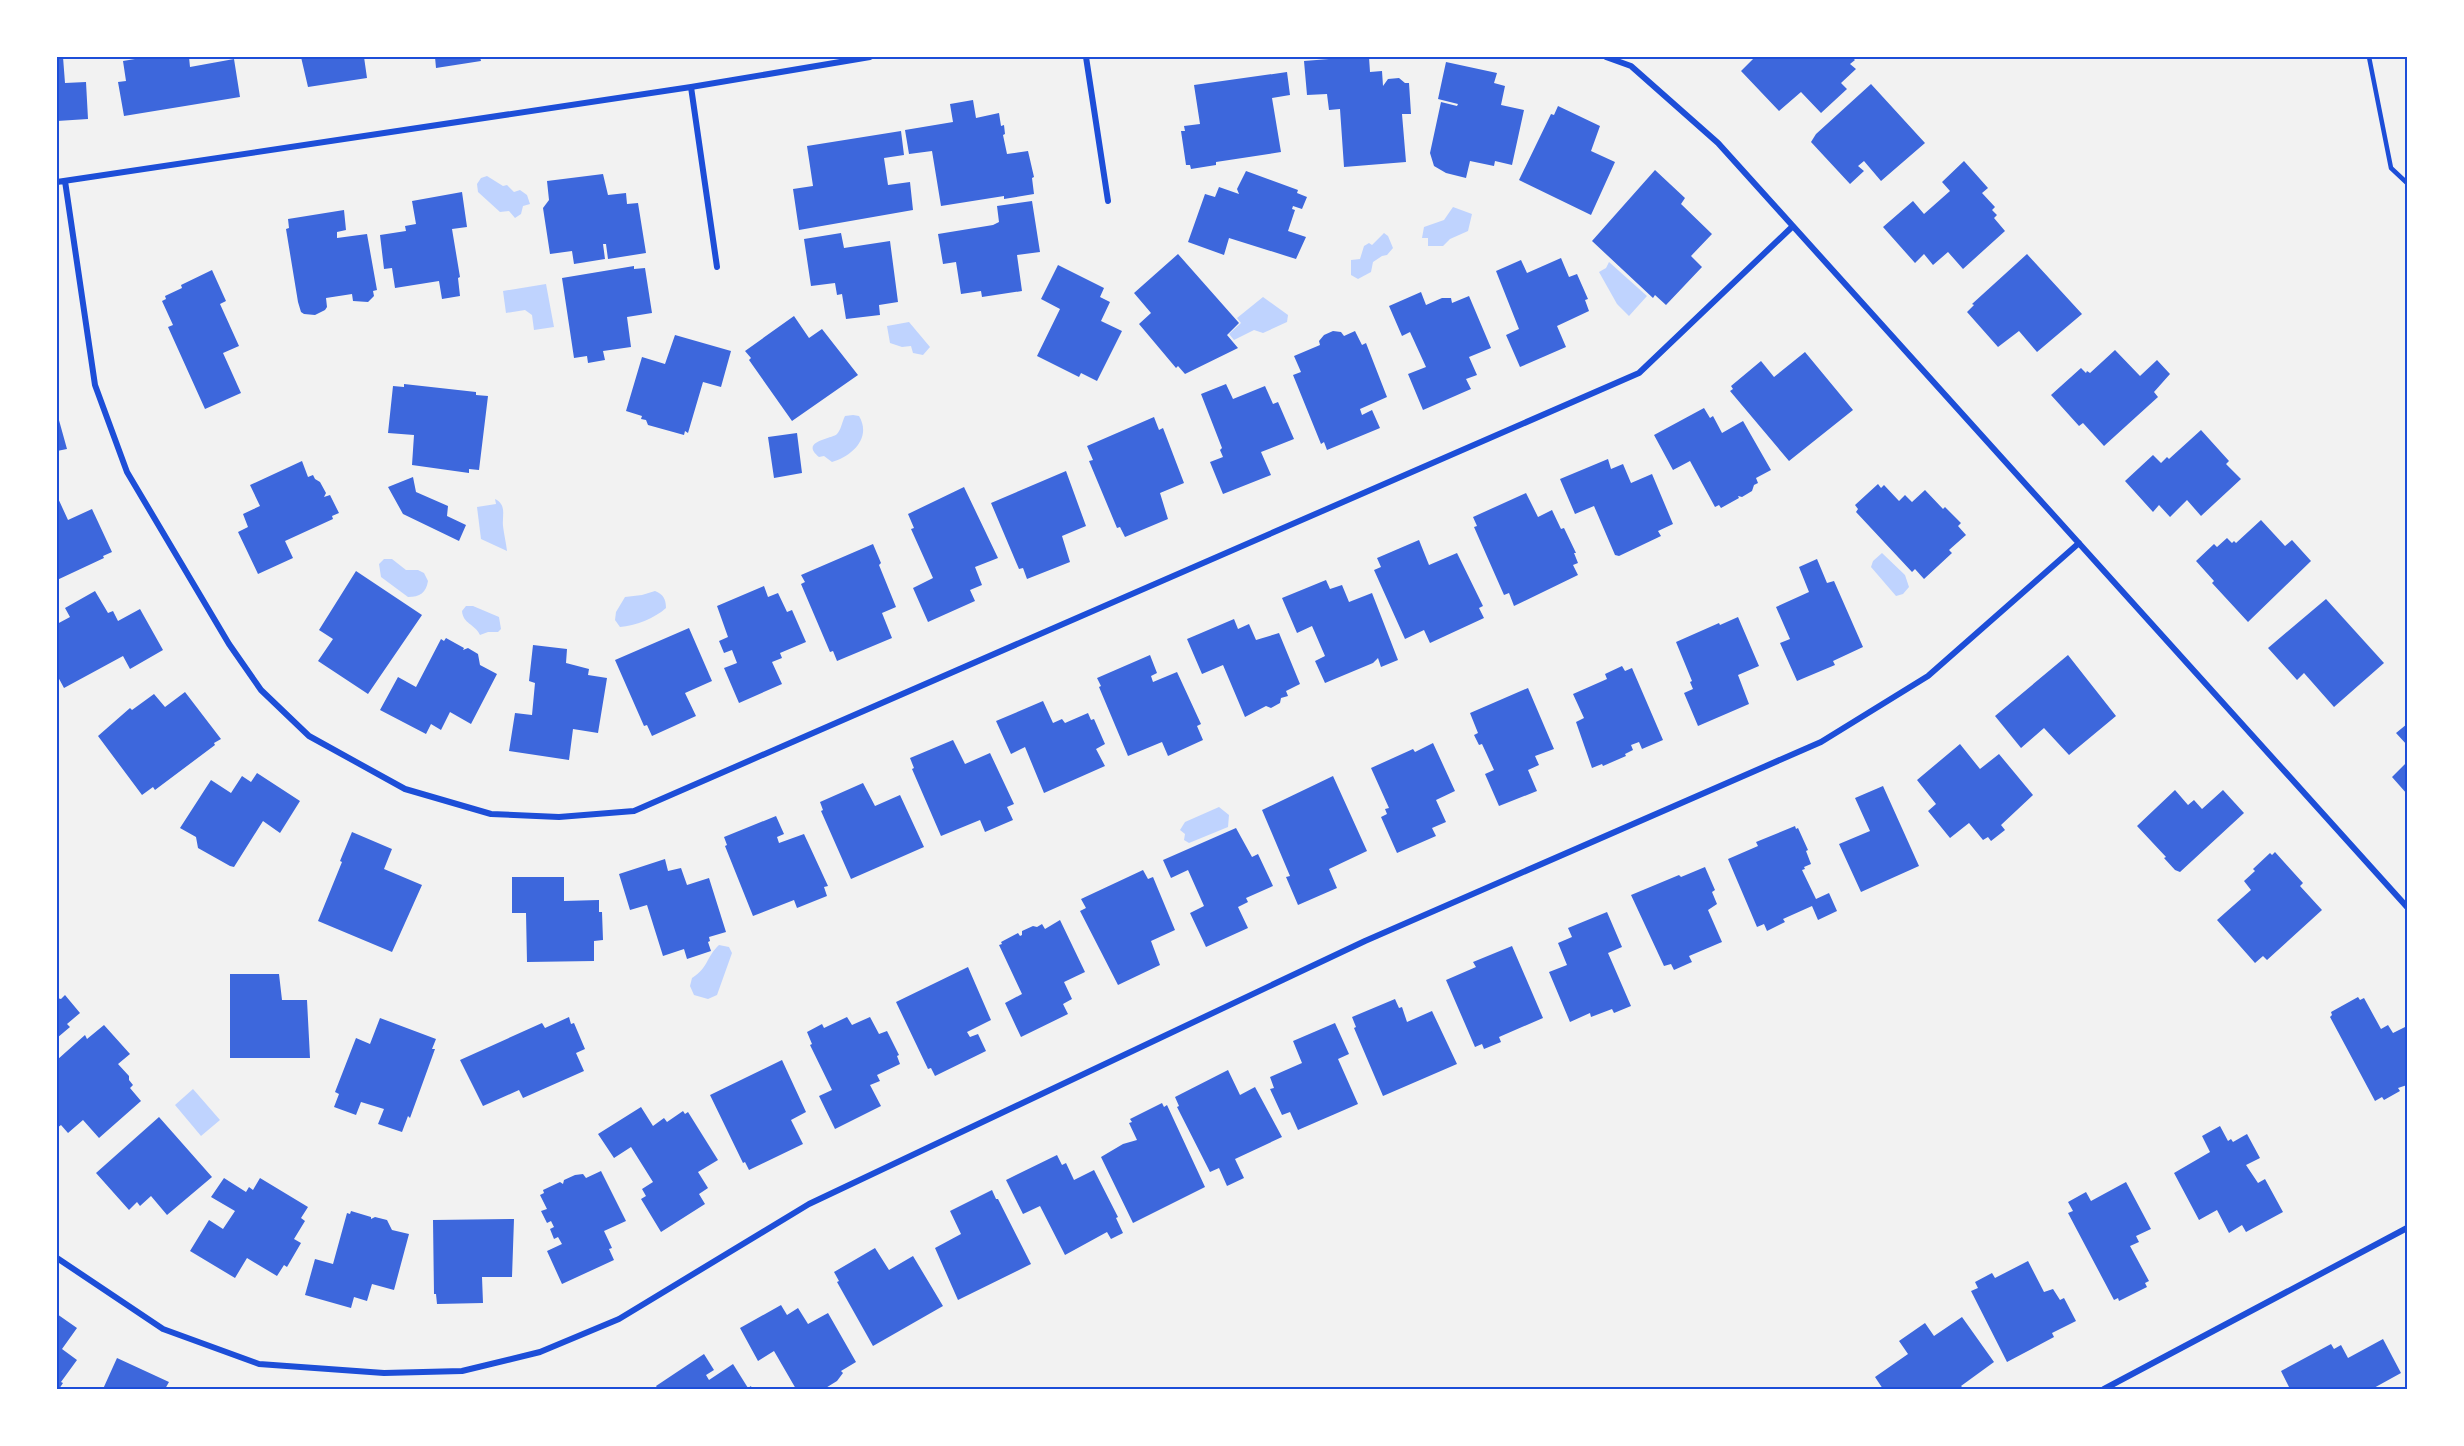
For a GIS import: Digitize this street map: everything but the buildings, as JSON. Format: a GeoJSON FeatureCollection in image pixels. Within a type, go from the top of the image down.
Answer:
{"type":"FeatureCollection","features":[{"type":"Feature","properties":{"kind":"street"},"geometry":{"type":"LineString","coordinates":[[870,57],[691,87],[61,182],[95,385],[127,472],[229,644],[261,690],[309,736],[405,789],[491,814],[559,817],[634,811],[1639,374],[1793,226]]}},
{"type":"Feature","properties":{"kind":"street"},"geometry":{"type":"LineString","coordinates":[[1086,57],[1108,201]]}},
{"type":"Feature","properties":{"kind":"street"},"geometry":{"type":"LineString","coordinates":[[1606,57],[1631,66],[1718,143],[2407,907]]}},
{"type":"Feature","properties":{"kind":"street"},"geometry":{"type":"LineString","coordinates":[[691,87],[717,267]]}},
{"type":"Feature","properties":{"kind":"street"},"geometry":{"type":"LineString","coordinates":[[57,1258],[163,1329],[259,1364],[384,1373],[462,1371],[540,1352],[619,1319],[809,1204],[1365,941],[1821,742],[1929,676],[2079,543]]}},
{"type":"Feature","properties":{"kind":"street"},"geometry":{"type":"LineString","coordinates":[[2104,1389],[2407,1228]]}},
{"type":"Feature","properties":{"kind":"lane"},"geometry":{"type":"LineString","coordinates":[[2369,57],[2391,168],[2407,183]]}},
{"type":"Feature","properties":{"kind":"water"},"geometry":{"type":"Polygon","coordinates":[[[487,176],[503,186],[507,185],[514,192],[520,190],[527,195],[530,204],[523,206],[521,214],[515,218],[509,211],[500,212],[478,192],[477,184],[481,178],[487,176]]]}},
{"type":"Feature","properties":{"kind":"water"},"geometry":{"type":"Polygon","coordinates":[[[1453,207],[1472,214],[1468,231],[1450,239],[1443,246],[1428,246],[1428,238],[1422,238],[1424,227],[1444,220],[1453,207]]]}},
{"type":"Feature","properties":{"kind":"water"},"geometry":{"type":"Polygon","coordinates":[[[1384,233],[1388,236],[1393,248],[1387,255],[1373,262],[1371,272],[1358,279],[1351,275],[1351,260],[1360,259],[1364,246],[1369,243],[1372,245],[1384,233]]]}},
{"type":"Feature","properties":{"kind":"water"},"geometry":{"type":"Polygon","coordinates":[[[1609,262],[1647,296],[1629,316],[1617,304],[1599,272],[1606,268],[1609,262]]]}},
{"type":"Feature","properties":{"kind":"water"},"geometry":{"type":"Polygon","coordinates":[[[546,284],[554,327],[534,330],[532,315],[525,310],[506,313],[503,291],[546,284]]]}},
{"type":"Feature","properties":{"kind":"water"},"geometry":{"type":"Polygon","coordinates":[[[1263,297],[1288,315],[1287,322],[1263,333],[1254,330],[1234,340],[1229,334],[1241,323],[1237,318],[1263,297]]]}},
{"type":"Feature","properties":{"kind":"water"},"geometry":{"type":"Polygon","coordinates":[[[909,322],[930,347],[923,355],[913,353],[911,346],[902,347],[890,343],[887,326],[909,322]]]}},
{"type":"Feature","properties":{"kind":"water"},"geometry":{"type":"Polygon","coordinates":[[[845,416],[859,416],[862,424],[863,432],[858,445],[853,451],[832,462],[824,456],[819,457],[814,452],[815,444],[837,434],[845,416]]]}},
{"type":"Feature","properties":{"kind":"water"},"geometry":{"type":"Polygon","coordinates":[[[495,499],[503,507],[507,551],[481,539],[477,507],[496,504],[495,499]]]}},
{"type":"Feature","properties":{"kind":"water"},"geometry":{"type":"Polygon","coordinates":[[[1882,553],[1905,575],[1909,587],[1903,594],[1896,596],[1871,567],[1873,561],[1882,553]]]}},
{"type":"Feature","properties":{"kind":"water"},"geometry":{"type":"Polygon","coordinates":[[[384,559],[392,559],[406,570],[418,570],[424,573],[428,581],[426,589],[419,595],[408,597],[381,577],[379,564],[384,559]]]}},
{"type":"Feature","properties":{"kind":"water"},"geometry":{"type":"Polygon","coordinates":[[[655,591],[664,597],[666,608],[644,621],[620,627],[615,620],[616,612],[625,597],[655,591]]]}},
{"type":"Feature","properties":{"kind":"water"},"geometry":{"type":"Polygon","coordinates":[[[466,606],[473,606],[499,617],[501,629],[498,632],[480,635],[463,615],[462,611],[466,606]]]}},
{"type":"Feature","properties":{"kind":"water"},"geometry":{"type":"Polygon","coordinates":[[[1219,807],[1229,815],[1228,827],[1189,843],[1184,840],[1185,834],[1180,830],[1185,822],[1219,807]]]}},
{"type":"Feature","properties":{"kind":"water"},"geometry":{"type":"Polygon","coordinates":[[[719,945],[729,947],[732,953],[717,995],[708,999],[694,995],[690,986],[692,978],[702,970],[719,945]]]}},
{"type":"Feature","properties":{"kind":"water"},"geometry":{"type":"Polygon","coordinates":[[[193,1089],[220,1120],[201,1136],[175,1105],[193,1089]]]}}]}
